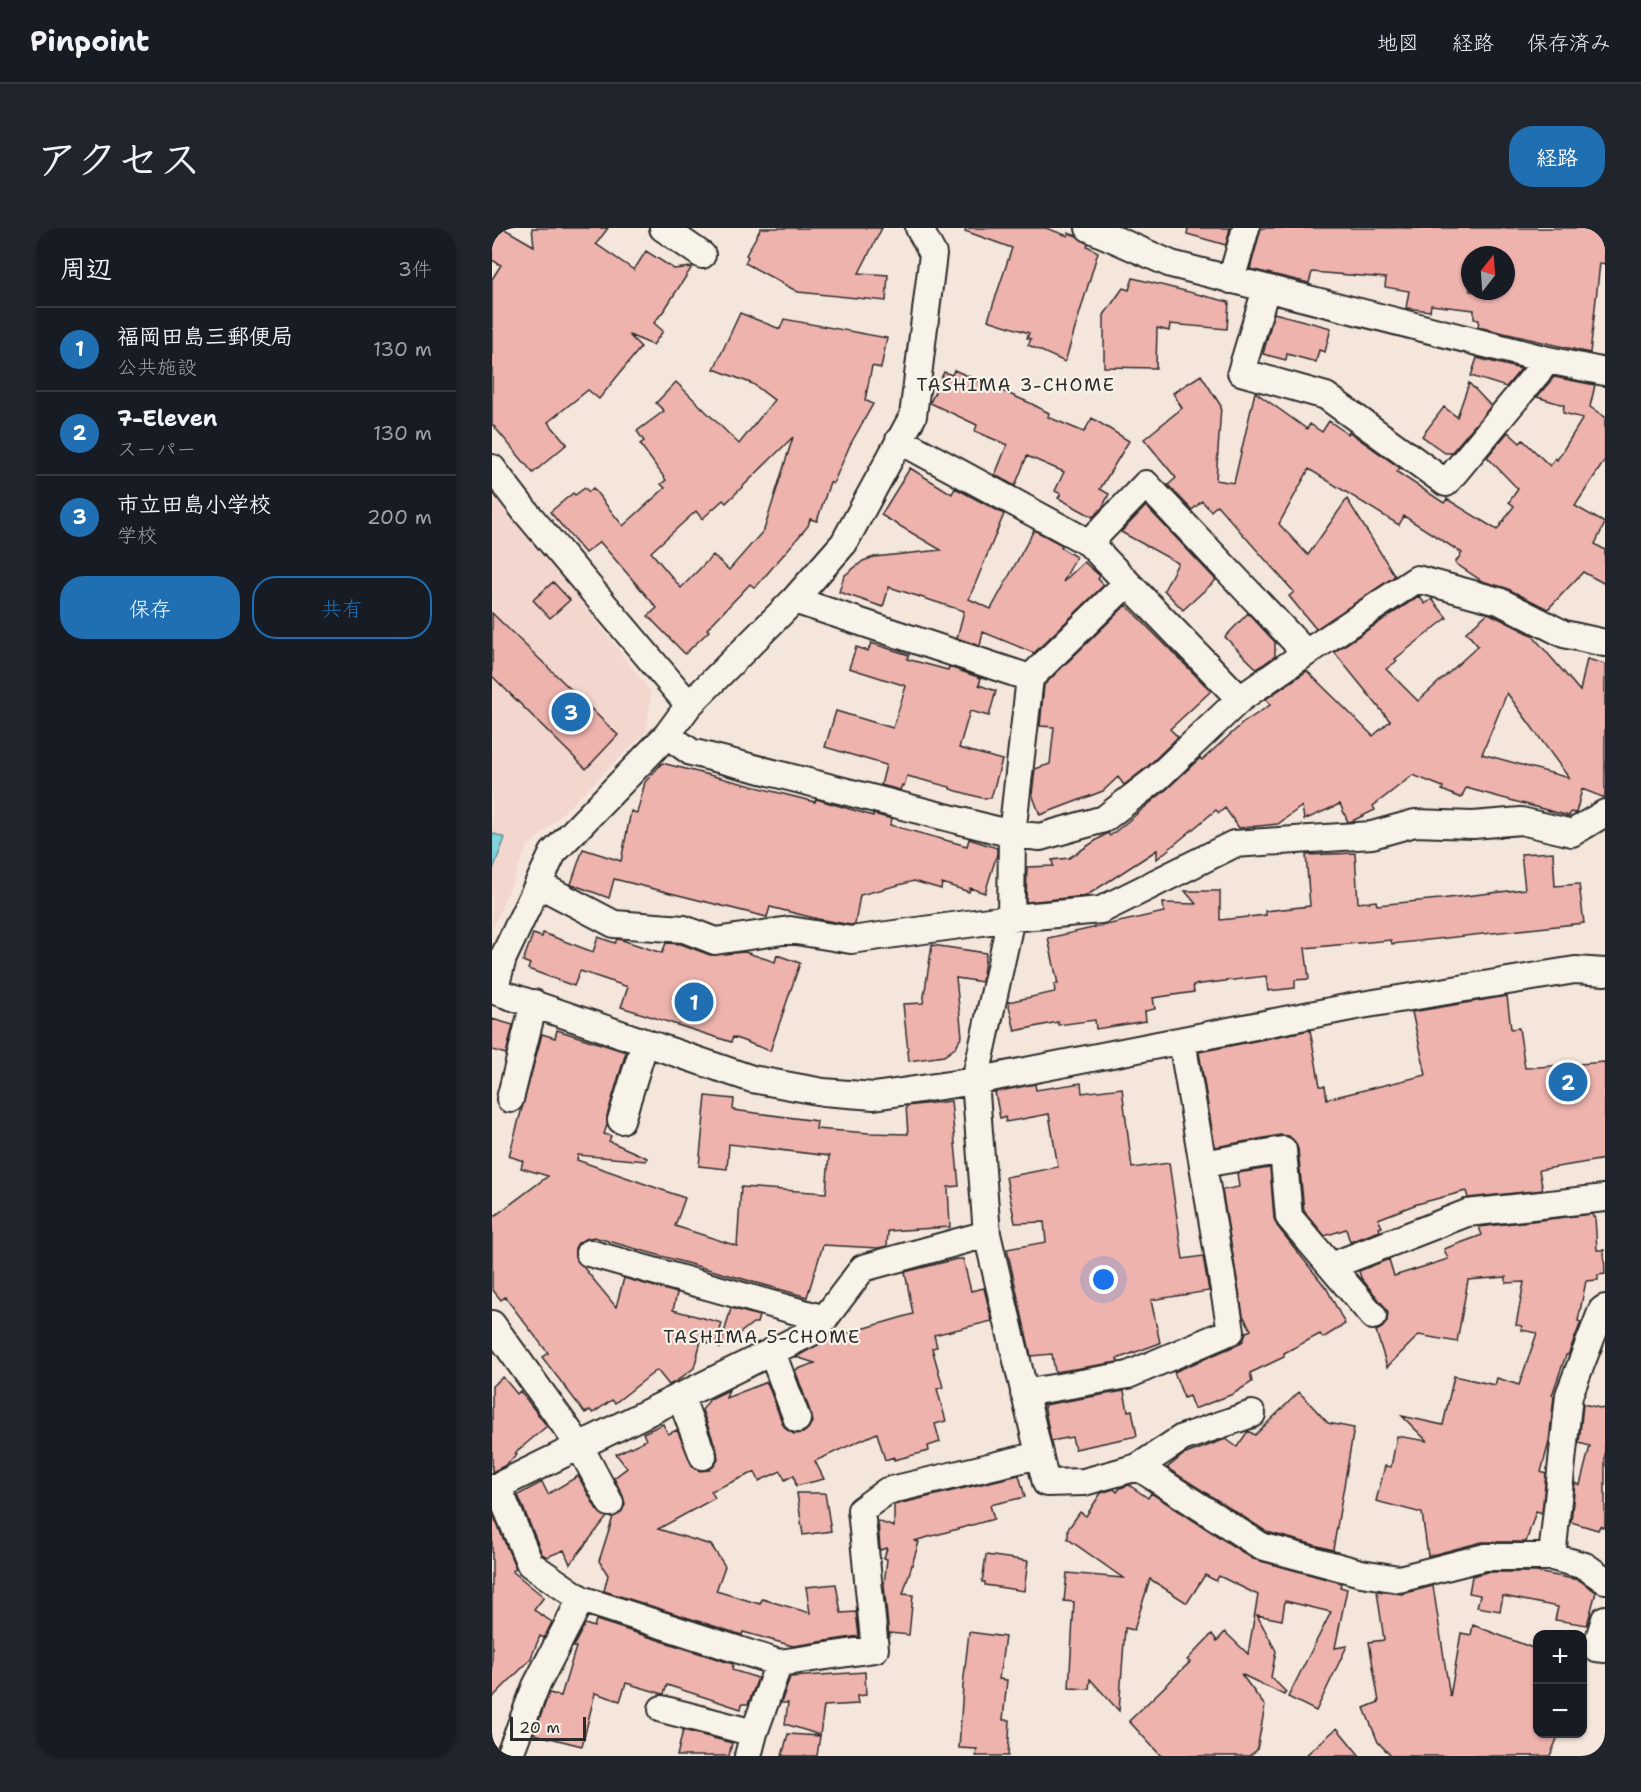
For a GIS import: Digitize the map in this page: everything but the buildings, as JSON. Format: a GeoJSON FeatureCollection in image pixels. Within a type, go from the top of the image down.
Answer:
{"type":"FeatureCollection","features":[{"type":"Feature","properties":{"kind":"street"},"geometry":{"type":"LineString","coordinates":[[663,228],[702,255]]}},
{"type":"Feature","properties":{"kind":"street"},"geometry":{"type":"LineString","coordinates":[[919,228],[933,254],[912,416],[844,543],[794,600],[689,705],[667,735],[553,853],[503,958],[493,990],[752,1079],[823,1092],[874,1096],[975,1081],[1356,1006],[1575,970],[1605,972]]}},
{"type":"Feature","properties":{"kind":"street"},"geometry":{"type":"LineString","coordinates":[[1089,228],[1115,234],[1171,264],[1548,360],[1605,372]]}},
{"type":"Feature","properties":{"kind":"street"},"geometry":{"type":"LineString","coordinates":[[1231,280],[1246,228]]}},
{"type":"Feature","properties":{"kind":"street"},"geometry":{"type":"LineString","coordinates":[[1266,289],[1241,372],[1326,396],[1446,483],[1548,360]]}},
{"type":"Feature","properties":{"kind":"street"},"geometry":{"type":"LineString","coordinates":[[899,440],[1089,543],[1240,699]]}},
{"type":"Feature","properties":{"kind":"street"},"geometry":{"type":"LineString","coordinates":[[492,468],[525,511],[689,705]]}},
{"type":"Feature","properties":{"kind":"street"},"geometry":{"type":"LineString","coordinates":[[1089,543],[1146,484],[1306,653]]}},
{"type":"Feature","properties":{"kind":"street"},"geometry":{"type":"LineString","coordinates":[[667,735],[691,752],[1012,834],[1040,837],[1104,819],[1157,778],[1240,699],[1417,579],[1499,601],[1564,634],[1605,644]]}},
{"type":"Feature","properties":{"kind":"street"},"geometry":{"type":"LineString","coordinates":[[1127,583],[1030,678],[1012,834],[1011,918],[975,1081],[987,1234],[1046,1483],[1084,1482],[1138,1467],[1182,1438],[1252,1414]]}},
{"type":"Feature","properties":{"kind":"street"},"geometry":{"type":"LineString","coordinates":[[794,600],[1030,678]]}},
{"type":"Feature","properties":{"kind":"street"},"geometry":{"type":"LineString","coordinates":[[538,884],[614,924],[684,929],[715,940],[790,930],[851,939],[1011,918],[1101,910],[1234,844],[1372,836],[1415,823],[1473,825],[1521,822],[1572,832],[1605,813]]}},
{"type":"Feature","properties":{"kind":"street"},"geometry":{"type":"LineString","coordinates":[[510,1099],[534,1004]]}},
{"type":"Feature","properties":{"kind":"street"},"geometry":{"type":"LineString","coordinates":[[1024,1393],[1128,1375],[1231,1331],[1182,1041]]}},
{"type":"Feature","properties":{"kind":"street"},"geometry":{"type":"LineString","coordinates":[[621,1120],[645,1042]]}},
{"type":"Feature","properties":{"kind":"street"},"geometry":{"type":"LineString","coordinates":[[1203,1164],[1283,1150],[1289,1217],[1373,1316]]}},
{"type":"Feature","properties":{"kind":"street"},"geometry":{"type":"LineString","coordinates":[[1331,1266],[1467,1213],[1605,1198]]}},
{"type":"Feature","properties":{"kind":"street"},"geometry":{"type":"LineString","coordinates":[[987,1234],[863,1268],[816,1330],[495,1488],[530,1564],[580,1599],[779,1663],[875,1649],[861,1510],[887,1491],[1039,1455]]}},
{"type":"Feature","properties":{"kind":"street"},"geometry":{"type":"LineString","coordinates":[[589,1253],[825,1318]]}},
{"type":"Feature","properties":{"kind":"street"},"geometry":{"type":"LineString","coordinates":[[1552,1557],[1569,1395],[1602,1310],[1605,1308]]}},
{"type":"Feature","properties":{"kind":"street"},"geometry":{"type":"LineString","coordinates":[[492,1324],[579,1445],[610,1503]]}},
{"type":"Feature","properties":{"kind":"street"},"geometry":{"type":"LineString","coordinates":[[772,1352],[797,1419]]}},
{"type":"Feature","properties":{"kind":"street"},"geometry":{"type":"LineString","coordinates":[[680,1396],[703,1456]]}},
{"type":"Feature","properties":{"kind":"street"},"geometry":{"type":"LineString","coordinates":[[1138,1467],[1261,1546],[1361,1573],[1399,1579],[1485,1557],[1552,1557],[1585,1566],[1605,1580]]}},
{"type":"Feature","properties":{"kind":"street"},"geometry":{"type":"LineString","coordinates":[[509,1756],[536,1686],[580,1599]]}},
{"type":"Feature","properties":{"kind":"street"},"geometry":{"type":"LineString","coordinates":[[1605,1619],[1596,1648],[1605,1650]]}},
{"type":"Feature","properties":{"kind":"street"},"geometry":{"type":"LineString","coordinates":[[662,1709],[751,1745],[779,1663]]}},
{"type":"Feature","properties":{"kind":"shaded area"},"geometry":{"type":"Polygon","coordinates":[[[492,485],[651,692],[647,731],[527,848],[492,930],[492,485]]]}},
{"type":"Feature","properties":{"kind":"water"},"geometry":{"type":"Polygon","coordinates":[[[492,833],[505,838],[492,872],[492,833]]]}},
{"type":"Feature","properties":{"kind":"place","name":"市立田島小学校"},"geometry":{"type":"Point","coordinates":[571,712]}},
{"type":"Feature","properties":{"kind":"place","name":"福岡田島三郵便局"},"geometry":{"type":"Point","coordinates":[694,1002]}},
{"type":"Feature","properties":{"kind":"place","name":"7-Eleven"},"geometry":{"type":"Point","coordinates":[1568,1082]}},
{"type":"Feature","properties":{"kind":"district","name":"TASHIMA 3-CHOME"},"geometry":{"type":"Point","coordinates":[1016,385]}},
{"type":"Feature","properties":{"kind":"district","name":"TASHIMA 5-CHOME"},"geometry":{"type":"Point","coordinates":[762,1337]}}]}
